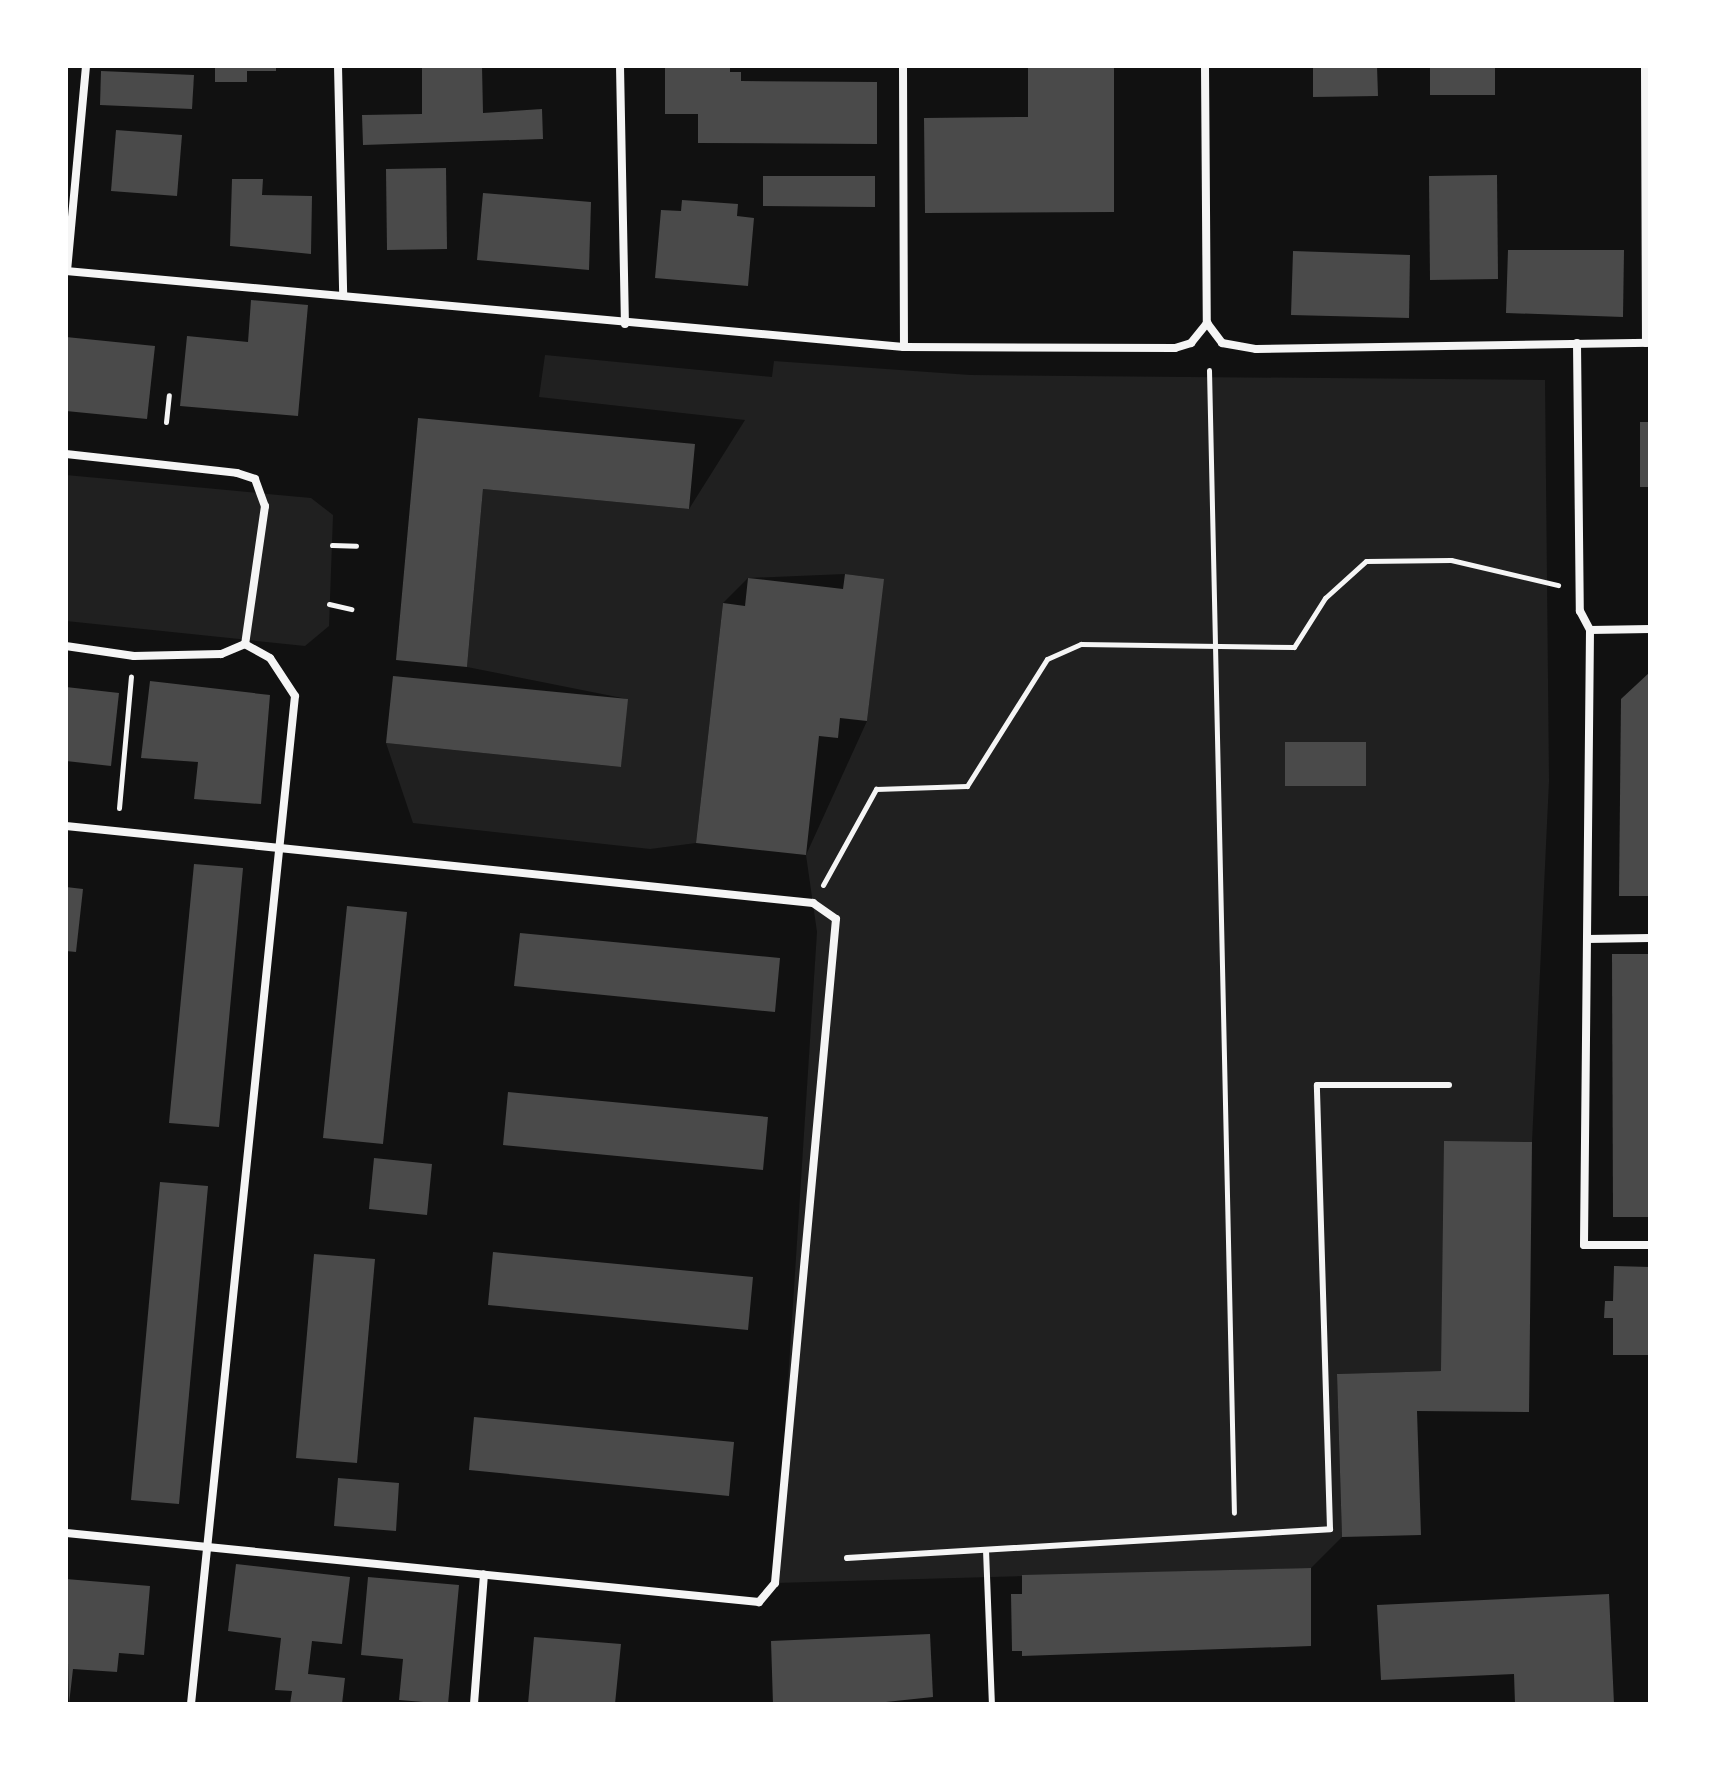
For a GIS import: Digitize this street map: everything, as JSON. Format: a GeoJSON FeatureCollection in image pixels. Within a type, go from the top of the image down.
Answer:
{"type":"FeatureCollection","features":[{"type":"Feature","properties":{"kind":"street"},"geometry":{"type":"LineString","coordinates":[[86,66],[66,271],[904,347],[1175,348],[1191,343],[1207,323]]}},
{"type":"Feature","properties":{"kind":"street"},"geometry":{"type":"LineString","coordinates":[[338,66],[343,295]]}},
{"type":"Feature","properties":{"kind":"street"},"geometry":{"type":"LineString","coordinates":[[620,66],[625,324]]}},
{"type":"Feature","properties":{"kind":"street"},"geometry":{"type":"LineString","coordinates":[[903,66],[904,347]]}},
{"type":"Feature","properties":{"kind":"street"},"geometry":{"type":"LineString","coordinates":[[1205,66],[1207,323],[1222,343],[1256,349],[1648,343],[1645,66]]}},
{"type":"Feature","properties":{"kind":"street"},"geometry":{"type":"LineString","coordinates":[[1577,343],[1580,611],[1590,630],[1584,1245],[1650,1245]]}},
{"type":"Feature","properties":{"kind":"street"},"geometry":{"type":"LineString","coordinates":[[66,454],[255,479],[265,506],[245,644]]}},
{"type":"Feature","properties":{"kind":"street"},"geometry":{"type":"LineString","coordinates":[[1590,630],[1650,629]]}},
{"type":"Feature","properties":{"kind":"street"},"geometry":{"type":"LineString","coordinates":[[66,646],[134,656],[221,654],[245,644]]}},
{"type":"Feature","properties":{"kind":"street"},"geometry":{"type":"LineString","coordinates":[[191,1704],[295,696],[270,658],[245,644]]}},
{"type":"Feature","properties":{"kind":"street"},"geometry":{"type":"LineString","coordinates":[[66,826],[813,903],[836,919],[775,1583],[759,1602],[66,1533]]}},
{"type":"Feature","properties":{"kind":"street"},"geometry":{"type":"LineString","coordinates":[[1587,939],[1650,938]]}},
{"type":"Feature","properties":{"kind":"street"},"geometry":{"type":"LineString","coordinates":[[474,1704],[484,1574]]}},
{"type":"Feature","properties":{"kind":"lane"},"geometry":{"type":"LineString","coordinates":[[847,1558],[1330,1529],[1317,1085],[1449,1085]]}},
{"type":"Feature","properties":{"kind":"lane"},"geometry":{"type":"LineString","coordinates":[[986,1550],[992,1704]]}},
{"type":"Feature","properties":{"kind":"path"},"geometry":{"type":"LineString","coordinates":[[1209,370],[1234,1534]]}},
{"type":"Feature","properties":{"kind":"path"},"geometry":{"type":"LineString","coordinates":[[166,422],[169,395]]}},
{"type":"Feature","properties":{"kind":"path"},"geometry":{"type":"LineString","coordinates":[[332,545],[356,546]]}},
{"type":"Feature","properties":{"kind":"path"},"geometry":{"type":"LineString","coordinates":[[813,903],[876,789],[967,786],[1047,659],[1081,644],[1214,649],[1294,647],[1325,598],[1366,561],[1451,560],[1580,589]]}},
{"type":"Feature","properties":{"kind":"path"},"geometry":{"type":"LineString","coordinates":[[329,604],[351,609]]}},
{"type":"Feature","properties":{"kind":"path"},"geometry":{"type":"LineString","coordinates":[[119,808],[134,656]]}},
{"type":"Feature","properties":{"kind":"shaded area"},"geometry":{"type":"Polygon","coordinates":[[[545,355],[772,377],[774,361],[970,375],[1545,380],[1549,781],[1532,1142],[1441,1371],[1337,1374],[1342,1537],[1311,1568],[775,1583],[817,932],[806,855],[867,721],[883,579],[845,574],[748,578],[723,603],[696,843],[650,849],[413,823],[386,743],[621,767],[627,699],[467,667],[483,489],[689,509],[745,420],[539,397],[545,355]]]}},
{"type":"Feature","properties":{"kind":"shaded area"},"geometry":{"type":"Polygon","coordinates":[[[66,475],[311,498],[333,515],[329,626],[305,646],[66,621],[66,475]]]}},
{"type":"Feature","properties":{"kind":"building"},"geometry":{"type":"Polygon","coordinates":[[[215,66],[276,66],[276,71],[247,71],[247,82],[215,82],[215,66]]]}},
{"type":"Feature","properties":{"kind":"building"},"geometry":{"type":"Polygon","coordinates":[[[422,66],[482,66],[483,113],[542,109],[543,139],[363,145],[362,115],[422,114],[422,66]]]}},
{"type":"Feature","properties":{"kind":"building"},"geometry":{"type":"Polygon","coordinates":[[[665,66],[730,66],[730,72],[741,72],[741,81],[877,82],[877,144],[698,143],[698,114],[665,114],[665,66]]]}},
{"type":"Feature","properties":{"kind":"building"},"geometry":{"type":"Polygon","coordinates":[[[1028,66],[1114,66],[1114,212],[925,213],[924,118],[1028,117],[1028,66]]]}},
{"type":"Feature","properties":{"kind":"building"},"geometry":{"type":"Polygon","coordinates":[[[1313,66],[1377,66],[1378,96],[1313,97],[1313,66]]]}},
{"type":"Feature","properties":{"kind":"building"},"geometry":{"type":"Polygon","coordinates":[[[1430,66],[1495,66],[1495,95],[1430,95],[1430,66]]]}},
{"type":"Feature","properties":{"kind":"building"},"geometry":{"type":"Polygon","coordinates":[[[101,71],[194,75],[192,109],[100,105],[101,71]]]}},
{"type":"Feature","properties":{"kind":"building"},"geometry":{"type":"Polygon","coordinates":[[[116,130],[182,135],[177,196],[111,191],[116,130]]]}},
{"type":"Feature","properties":{"kind":"building"},"geometry":{"type":"Polygon","coordinates":[[[446,168],[447,249],[387,250],[386,169],[446,168]]]}},
{"type":"Feature","properties":{"kind":"building"},"geometry":{"type":"Polygon","coordinates":[[[1497,175],[1498,279],[1430,280],[1429,176],[1497,175]]]}},
{"type":"Feature","properties":{"kind":"building"},"geometry":{"type":"Polygon","coordinates":[[[763,176],[875,176],[875,207],[763,206],[763,176]]]}},
{"type":"Feature","properties":{"kind":"building"},"geometry":{"type":"Polygon","coordinates":[[[232,179],[263,179],[262,195],[312,196],[311,254],[230,246],[232,179]]]}},
{"type":"Feature","properties":{"kind":"building"},"geometry":{"type":"Polygon","coordinates":[[[483,193],[591,202],[589,270],[477,260],[483,193]]]}},
{"type":"Feature","properties":{"kind":"building"},"geometry":{"type":"Polygon","coordinates":[[[682,200],[738,204],[737,216],[754,218],[748,286],[655,278],[661,210],[681,211],[682,200]]]}},
{"type":"Feature","properties":{"kind":"building"},"geometry":{"type":"Polygon","coordinates":[[[1508,250],[1624,250],[1623,317],[1506,313],[1508,250]]]}},
{"type":"Feature","properties":{"kind":"building"},"geometry":{"type":"Polygon","coordinates":[[[1293,251],[1410,255],[1409,318],[1291,315],[1293,251]]]}},
{"type":"Feature","properties":{"kind":"building"},"geometry":{"type":"Polygon","coordinates":[[[251,300],[308,305],[298,416],[180,406],[187,336],[248,342],[251,300]]]}},
{"type":"Feature","properties":{"kind":"building"},"geometry":{"type":"Polygon","coordinates":[[[66,337],[155,346],[147,419],[66,411],[66,337]]]}},
{"type":"Feature","properties":{"kind":"building"},"geometry":{"type":"Polygon","coordinates":[[[418,418],[695,444],[689,509],[483,489],[467,667],[396,660],[418,418]]]}},
{"type":"Feature","properties":{"kind":"building"},"geometry":{"type":"Polygon","coordinates":[[[1640,422],[1650,422],[1650,487],[1640,487],[1640,422]]]}},
{"type":"Feature","properties":{"kind":"building"},"geometry":{"type":"Polygon","coordinates":[[[845,574],[884,579],[867,721],[840,718],[838,738],[819,736],[806,855],[696,843],[723,603],[745,606],[748,578],[843,589],[845,574]]]}},
{"type":"Feature","properties":{"kind":"building"},"geometry":{"type":"Polygon","coordinates":[[[1650,672],[1650,896],[1619,896],[1621,699],[1650,672]]]}},
{"type":"Feature","properties":{"kind":"building"},"geometry":{"type":"Polygon","coordinates":[[[393,676],[628,699],[621,767],[386,743],[393,676]]]}},
{"type":"Feature","properties":{"kind":"building"},"geometry":{"type":"Polygon","coordinates":[[[150,681],[270,695],[261,804],[194,799],[198,762],[141,758],[150,681]]]}},
{"type":"Feature","properties":{"kind":"building"},"geometry":{"type":"Polygon","coordinates":[[[66,687],[119,693],[111,766],[66,761],[66,687]]]}},
{"type":"Feature","properties":{"kind":"building"},"geometry":{"type":"Polygon","coordinates":[[[1285,742],[1366,742],[1366,786],[1285,786],[1285,742]]]}},
{"type":"Feature","properties":{"kind":"building"},"geometry":{"type":"Polygon","coordinates":[[[194,864],[243,868],[219,1127],[169,1123],[194,864]]]}},
{"type":"Feature","properties":{"kind":"building"},"geometry":{"type":"Polygon","coordinates":[[[66,887],[83,889],[76,952],[66,951],[66,887]]]}},
{"type":"Feature","properties":{"kind":"building"},"geometry":{"type":"Polygon","coordinates":[[[347,906],[407,912],[383,1144],[323,1138],[347,906]]]}},
{"type":"Feature","properties":{"kind":"building"},"geometry":{"type":"Polygon","coordinates":[[[520,933],[780,958],[775,1012],[514,986],[520,933]]]}},
{"type":"Feature","properties":{"kind":"building"},"geometry":{"type":"Polygon","coordinates":[[[1612,954],[1650,954],[1650,1217],[1613,1217],[1612,954]]]}},
{"type":"Feature","properties":{"kind":"building"},"geometry":{"type":"Polygon","coordinates":[[[508,1092],[768,1117],[763,1170],[503,1145],[508,1092]]]}},
{"type":"Feature","properties":{"kind":"building"},"geometry":{"type":"Polygon","coordinates":[[[1444,1141],[1532,1142],[1529,1412],[1417,1411],[1421,1535],[1342,1537],[1337,1374],[1441,1371],[1444,1141]]]}},
{"type":"Feature","properties":{"kind":"building"},"geometry":{"type":"Polygon","coordinates":[[[374,1158],[432,1164],[427,1215],[369,1209],[374,1158]]]}},
{"type":"Feature","properties":{"kind":"building"},"geometry":{"type":"Polygon","coordinates":[[[160,1182],[208,1186],[179,1504],[131,1500],[160,1182]]]}},
{"type":"Feature","properties":{"kind":"building"},"geometry":{"type":"Polygon","coordinates":[[[493,1252],[753,1277],[748,1330],[488,1305],[493,1252]]]}},
{"type":"Feature","properties":{"kind":"building"},"geometry":{"type":"Polygon","coordinates":[[[314,1254],[375,1259],[357,1463],[296,1458],[314,1254]]]}},
{"type":"Feature","properties":{"kind":"building"},"geometry":{"type":"Polygon","coordinates":[[[1614,1266],[1650,1267],[1650,1355],[1613,1355],[1613,1318],[1604,1318],[1605,1301],[1613,1301],[1614,1266]]]}},
{"type":"Feature","properties":{"kind":"building"},"geometry":{"type":"Polygon","coordinates":[[[474,1417],[734,1442],[729,1496],[469,1470],[474,1417]]]}},
{"type":"Feature","properties":{"kind":"building"},"geometry":{"type":"Polygon","coordinates":[[[338,1478],[399,1483],[396,1531],[334,1526],[338,1478]]]}},
{"type":"Feature","properties":{"kind":"building"},"geometry":{"type":"Polygon","coordinates":[[[236,1564],[350,1577],[342,1644],[312,1641],[308,1674],[345,1678],[342,1704],[290,1704],[292,1691],[275,1690],[281,1638],[228,1631],[236,1564]]]}},
{"type":"Feature","properties":{"kind":"building"},"geometry":{"type":"Polygon","coordinates":[[[1311,1568],[1311,1646],[1022,1656],[1022,1651],[1012,1651],[1011,1594],[1022,1594],[1022,1575],[1311,1568]]]}},
{"type":"Feature","properties":{"kind":"building"},"geometry":{"type":"Polygon","coordinates":[[[368,1577],[459,1585],[448,1704],[399,1700],[403,1659],[361,1655],[368,1577]]]}},
{"type":"Feature","properties":{"kind":"building"},"geometry":{"type":"Polygon","coordinates":[[[66,1579],[150,1586],[144,1655],[119,1653],[117,1672],[73,1669],[69,1704],[66,1579]]]}},
{"type":"Feature","properties":{"kind":"building"},"geometry":{"type":"Polygon","coordinates":[[[1609,1594],[1614,1704],[1515,1704],[1514,1674],[1381,1680],[1377,1605],[1609,1594]]]}},
{"type":"Feature","properties":{"kind":"building"},"geometry":{"type":"Polygon","coordinates":[[[930,1634],[933,1697],[867,1704],[773,1704],[771,1641],[930,1634]]]}},
{"type":"Feature","properties":{"kind":"building"},"geometry":{"type":"Polygon","coordinates":[[[534,1637],[621,1644],[615,1704],[528,1704],[534,1637]]]}}]}
